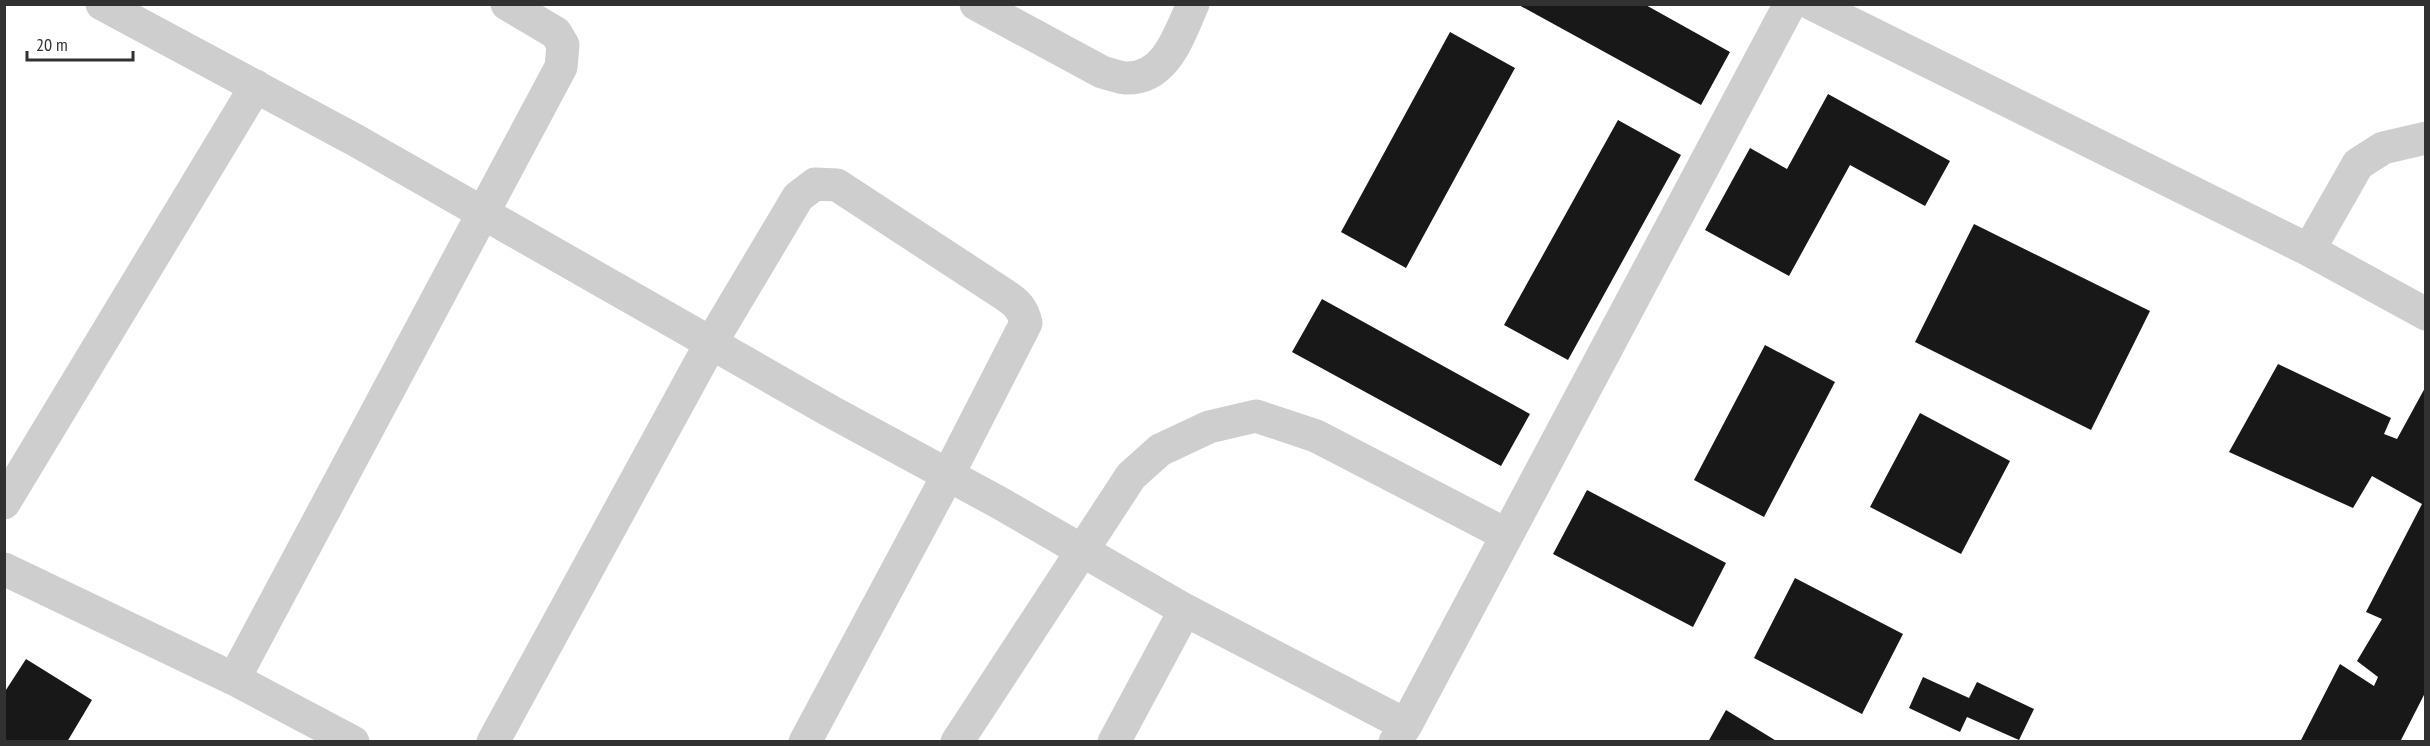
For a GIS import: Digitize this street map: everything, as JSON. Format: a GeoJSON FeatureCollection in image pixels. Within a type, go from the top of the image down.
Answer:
{"type":"FeatureCollection","features":[{"type":"Feature","properties":{"kind":"street"},"geometry":{"type":"LineString","coordinates":[[102,4],[256,86],[482,212],[1401,733],[1790,4]]}},
{"type":"Feature","properties":{"kind":"street"},"geometry":{"type":"LineString","coordinates":[[234,680],[561,67],[563,45],[556,33],[507,4]]}},
{"type":"Feature","properties":{"kind":"street"},"geometry":{"type":"LineString","coordinates":[[976,4],[1102,72],[1125,78],[1143,75],[1159,67],[1172,49],[1193,4]]}},
{"type":"Feature","properties":{"kind":"street"},"geometry":{"type":"LineString","coordinates":[[1812,4],[2309,250],[2426,314]]}},
{"type":"Feature","properties":{"kind":"street"},"geometry":{"type":"LineString","coordinates":[[4,503],[256,86]]}},
{"type":"Feature","properties":{"kind":"street"},"geometry":{"type":"LineString","coordinates":[[2309,250],[2358,164],[2383,148],[2426,138]]}},
{"type":"Feature","properties":{"kind":"street"},"geometry":{"type":"LineString","coordinates":[[494,741],[711,343],[798,197],[815,184],[837,185],[1011,299],[1024,312],[1026,323],[948,475],[805,741]]}},
{"type":"Feature","properties":{"kind":"street"},"geometry":{"type":"LineString","coordinates":[[957,741],[1131,476],[1160,450],[1209,427],[1256,416],[1316,436],[1507,535]]}},
{"type":"Feature","properties":{"kind":"street"},"geometry":{"type":"LineString","coordinates":[[4,569],[234,680],[353,741]]}},
{"type":"Feature","properties":{"kind":"street"},"geometry":{"type":"LineString","coordinates":[[1114,741],[1185,610]]}},
{"type":"Feature","properties":{"kind":"building"},"geometry":{"type":"Polygon","coordinates":[[[1517,4],[1644,4],[1730,52],[1701,105],[1517,4]]]}},
{"type":"Feature","properties":{"kind":"building"},"geometry":{"type":"Polygon","coordinates":[[[1450,32],[1515,68],[1406,268],[1341,232],[1450,32]]]}},
{"type":"Feature","properties":{"kind":"building"},"geometry":{"type":"Polygon","coordinates":[[[1828,94],[1950,161],[1925,206],[1850,165],[1789,276],[1705,230],[1750,148],[1787,169],[1828,94]]]}},
{"type":"Feature","properties":{"kind":"building"},"geometry":{"type":"Polygon","coordinates":[[[1618,120],[1681,155],[1568,360],[1504,325],[1618,120]]]}},
{"type":"Feature","properties":{"kind":"building"},"geometry":{"type":"Polygon","coordinates":[[[1974,224],[2150,311],[2091,430],[1915,342],[1974,224]]]}},
{"type":"Feature","properties":{"kind":"building"},"geometry":{"type":"Polygon","coordinates":[[[1322,299],[1530,414],[1501,466],[1292,352],[1322,299]]]}},
{"type":"Feature","properties":{"kind":"building"},"geometry":{"type":"Polygon","coordinates":[[[1765,345],[1835,382],[1764,517],[1694,480],[1765,345]]]}},
{"type":"Feature","properties":{"kind":"building"},"geometry":{"type":"Polygon","coordinates":[[[2278,364],[2391,418],[2384,434],[2397,439],[2426,386],[2426,691],[2400,742],[2300,742],[2340,664],[2374,686],[2378,677],[2357,661],[2382,619],[2366,612],[2422,504],[2372,476],[2353,508],[2229,452],[2278,364]]]}},
{"type":"Feature","properties":{"kind":"building"},"geometry":{"type":"Polygon","coordinates":[[[1920,413],[2010,461],[1961,554],[1870,507],[1920,413]]]}},
{"type":"Feature","properties":{"kind":"building"},"geometry":{"type":"Polygon","coordinates":[[[1587,490],[1726,563],[1693,627],[1553,554],[1587,490]]]}},
{"type":"Feature","properties":{"kind":"building"},"geometry":{"type":"Polygon","coordinates":[[[1795,578],[1903,634],[1862,714],[1754,658],[1795,578]]]}},
{"type":"Feature","properties":{"kind":"building"},"geometry":{"type":"Polygon","coordinates":[[[26,659],[92,700],[67,742],[4,742],[4,693],[26,659]]]}},
{"type":"Feature","properties":{"kind":"building"},"geometry":{"type":"Polygon","coordinates":[[[1923,677],[1969,698],[1977,682],[2034,709],[2019,740],[1967,717],[1960,732],[1909,708],[1923,677]]]}},
{"type":"Feature","properties":{"kind":"building"},"geometry":{"type":"Polygon","coordinates":[[[1726,710],[1778,742],[1708,742],[1726,710]]]}}]}
